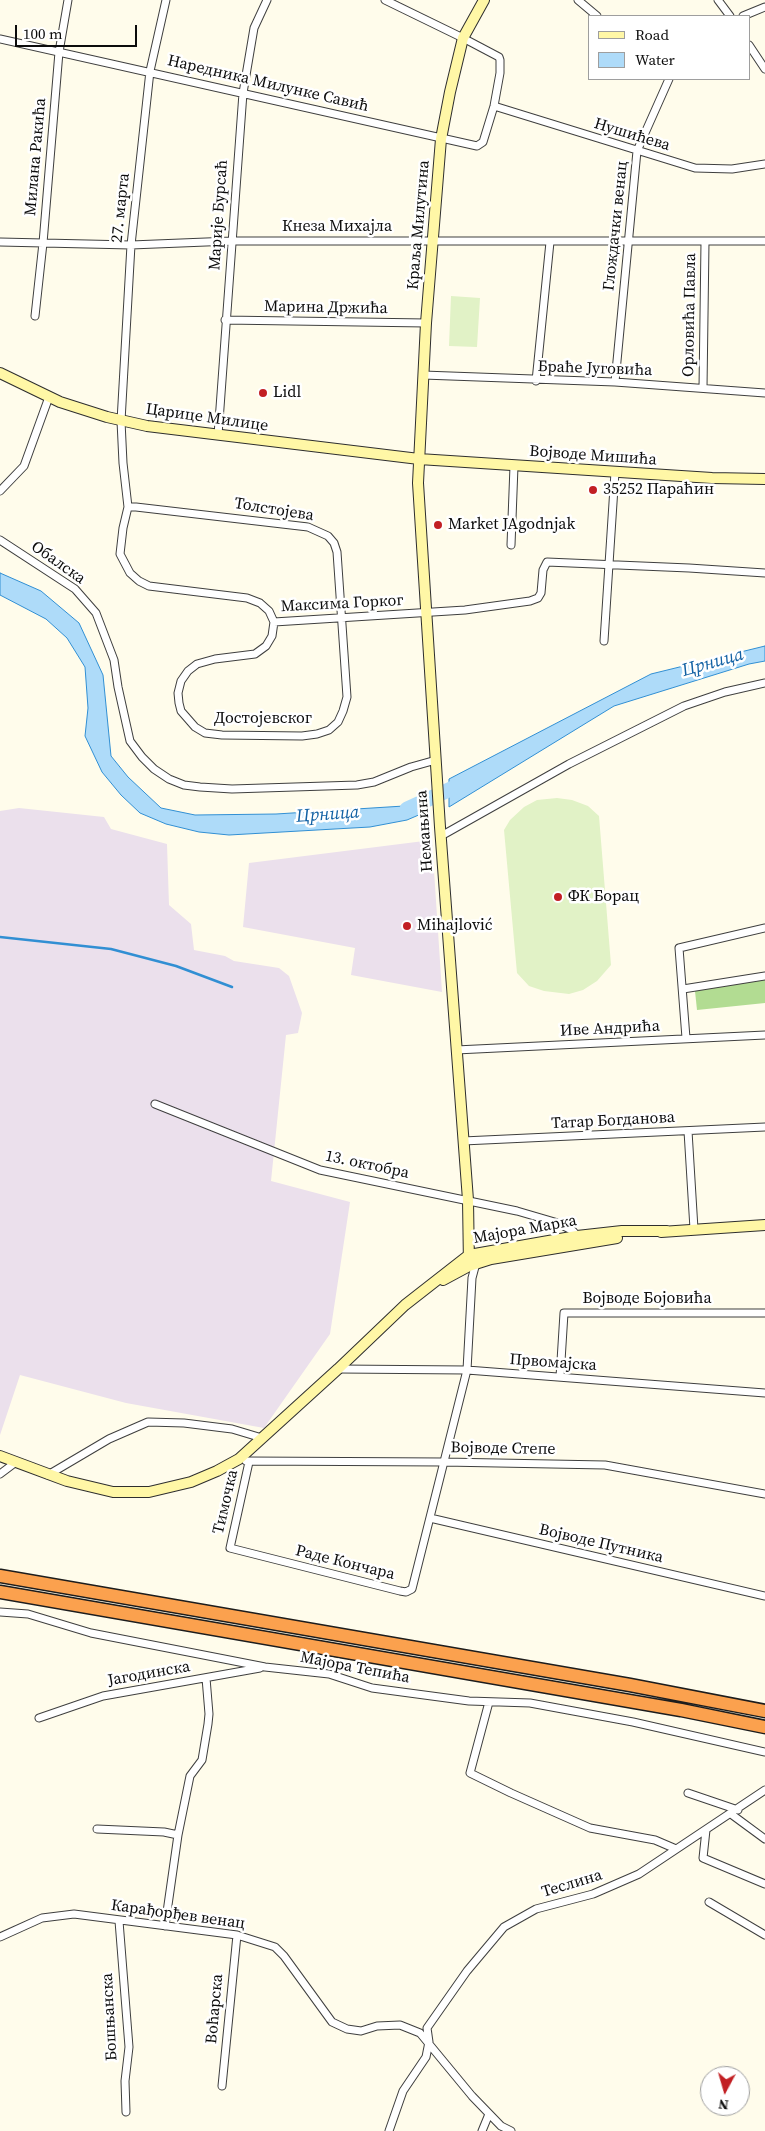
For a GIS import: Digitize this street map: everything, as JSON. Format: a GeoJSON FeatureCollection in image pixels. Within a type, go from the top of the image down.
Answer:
{"type":"FeatureCollection","features":[{"type":"Feature","properties":{"kind":"highway"},"geometry":{"type":"LineString","coordinates":[[0,1576],[765,1711]]}},
{"type":"Feature","properties":{"kind":"highway"},"geometry":{"type":"LineString","coordinates":[[0,1592],[765,1727]]}},
{"type":"Feature","properties":{"kind":"street","name":"Милана Ракића"},"geometry":{"type":"LineString","coordinates":[[35,316],[59,52],[68,0]]}},
{"type":"Feature","properties":{"kind":"street","name":"27. марта"},"geometry":{"type":"LineString","coordinates":[[121,421],[130,245],[150,71],[166,0]]}},
{"type":"Feature","properties":{"kind":"street","name":"Марије Бурсаћ"},"geometry":{"type":"LineString","coordinates":[[218,435],[243,93],[254,28],[267,0]]}},
{"type":"Feature","properties":{"kind":"street"},"geometry":{"type":"LineString","coordinates":[[385,0],[463,38],[498,57],[500,60],[494,106],[483,142],[477,146],[441,139]]}},
{"type":"Feature","properties":{"kind":"street","name":"Краља Милутина"},"geometry":{"type":"LineString","coordinates":[[419,459],[426,323],[441,139],[463,38],[484,0]]}},
{"type":"Feature","properties":{"kind":"street"},"geometry":{"type":"LineString","coordinates":[[578,0],[596,15]]}},
{"type":"Feature","properties":{"kind":"street"},"geometry":{"type":"LineString","coordinates":[[718,0],[729,15]]}},
{"type":"Feature","properties":{"kind":"street"},"geometry":{"type":"LineString","coordinates":[[745,15],[765,7]]}},
{"type":"Feature","properties":{"kind":"street","name":"Наредника Милунке Савић"},"geometry":{"type":"LineString","coordinates":[[0,38],[441,139]]}},
{"type":"Feature","properties":{"kind":"street"},"geometry":{"type":"LineString","coordinates":[[750,46],[765,69]]}},
{"type":"Feature","properties":{"kind":"street","name":"Глождачки венац"},"geometry":{"type":"LineString","coordinates":[[614,382],[638,151],[669,80]]}},
{"type":"Feature","properties":{"kind":"street","name":"Нушићева"},"geometry":{"type":"LineString","coordinates":[[494,106],[696,168],[714,170],[765,164]]}},
{"type":"Feature","properties":{"kind":"street","name":"Кнеза Михајла"},"geometry":{"type":"LineString","coordinates":[[0,242],[130,245],[231,241],[765,241]]}},
{"type":"Feature","properties":{"kind":"street"},"geometry":{"type":"LineString","coordinates":[[536,381],[550,242]]}},
{"type":"Feature","properties":{"kind":"street","name":"Орловића Павла"},"geometry":{"type":"LineString","coordinates":[[703,388],[706,242]]}},
{"type":"Feature","properties":{"kind":"street","name":"Марина Држића"},"geometry":{"type":"LineString","coordinates":[[225,320],[426,323]]}},
{"type":"Feature","properties":{"kind":"street","name":"Царице Милице"},"geometry":{"type":"LineString","coordinates":[[0,373],[49,397],[121,421],[218,435],[419,459]]}},
{"type":"Feature","properties":{"kind":"street","name":"Браће Југовића"},"geometry":{"type":"LineString","coordinates":[[423,375],[536,381],[614,382],[765,393]]}},
{"type":"Feature","properties":{"kind":"street"},"geometry":{"type":"LineString","coordinates":[[0,491],[24,466],[49,397]]}},
{"type":"Feature","properties":{"kind":"street","name":"Максима Горког"},"geometry":{"type":"LineString","coordinates":[[121,421],[123,471],[128,507],[120,554],[130,573],[139,581],[149,586],[247,598],[260,603],[269,612],[274,622],[343,619],[474,609],[530,601],[538,598],[541,593],[542,570],[547,562],[609,564]]}},
{"type":"Feature","properties":{"kind":"street","name":"Војводе Мишића"},"geometry":{"type":"LineString","coordinates":[[419,459],[712,478],[765,479]]}},
{"type":"Feature","properties":{"kind":"street","name":"Немањина"},"geometry":{"type":"LineString","coordinates":[[419,459],[418,501],[427,613],[440,832],[473,1259]]}},
{"type":"Feature","properties":{"kind":"street"},"geometry":{"type":"LineString","coordinates":[[511,545],[514,466]]}},
{"type":"Feature","properties":{"kind":"street"},"geometry":{"type":"LineString","coordinates":[[604,641],[615,472]]}},
{"type":"Feature","properties":{"kind":"street","name":"Толстојева"},"geometry":{"type":"LineString","coordinates":[[128,507],[136,506],[278,523],[308,527],[320,531],[334,543],[337,552],[343,619]]}},
{"type":"Feature","properties":{"kind":"street","name":"Обалска"},"geometry":{"type":"LineString","coordinates":[[0,540],[75,590],[96,613],[114,660],[130,741],[154,769],[169,778],[192,786],[224,788],[357,785],[374,782],[411,767],[436,763]]}},
{"type":"Feature","properties":{"kind":"street"},"geometry":{"type":"LineString","coordinates":[[609,564],[765,573]]}},
{"type":"Feature","properties":{"kind":"street","name":"Достојевског"},"geometry":{"type":"LineString","coordinates":[[274,622],[272,636],[266,646],[255,654],[215,658],[197,664],[188,671],[181,681],[178,692],[179,703],[181,711],[195,727],[205,733],[222,735],[302,736],[329,730],[338,722],[347,697],[343,619]]}},
{"type":"Feature","properties":{"kind":"street"},"geometry":{"type":"LineString","coordinates":[[440,832],[684,706],[725,692],[765,682]]}},
{"type":"Feature","properties":{"kind":"street"},"geometry":{"type":"LineString","coordinates":[[686,1038],[678,951],[681,946],[765,928]]}},
{"type":"Feature","properties":{"kind":"street"},"geometry":{"type":"LineString","coordinates":[[683,989],[765,976]]}},
{"type":"Feature","properties":{"kind":"street","name":"Иве Андрића"},"geometry":{"type":"LineString","coordinates":[[456,1050],[765,1035]]}},
{"type":"Feature","properties":{"kind":"street","name":"13. октобра"},"geometry":{"type":"LineString","coordinates":[[155,1104],[320,1170],[517,1211],[558,1223],[573,1231],[577,1236]]}},
{"type":"Feature","properties":{"kind":"street","name":"Татар Богданова"},"geometry":{"type":"LineString","coordinates":[[463,1141],[765,1127]]}},
{"type":"Feature","properties":{"kind":"street"},"geometry":{"type":"LineString","coordinates":[[688,1131],[694,1229]]}},
{"type":"Feature","properties":{"kind":"street","name":"Мајора Марка"},"geometry":{"type":"LineString","coordinates":[[473,1259],[666,1231],[765,1225]]}},
{"type":"Feature","properties":{"kind":"street","name":"Мајора Марка"},"geometry":{"type":"LineString","coordinates":[[0,1456],[67,1482],[113,1492],[149,1492],[191,1482],[239,1459],[405,1305],[473,1259],[577,1236],[622,1231],[666,1231]]}},
{"type":"Feature","properties":{"kind":"street","name":"Раде Кончара"},"geometry":{"type":"LineString","coordinates":[[230,1548],[406,1592],[412,1588],[467,1370],[473,1259]]}},
{"type":"Feature","properties":{"kind":"street","name":"Војводе Бојовића"},"geometry":{"type":"LineString","coordinates":[[560,1377],[564,1313],[765,1312]]}},
{"type":"Feature","properties":{"kind":"street","name":"Првомајска"},"geometry":{"type":"LineString","coordinates":[[338,1369],[467,1370],[765,1393]]}},
{"type":"Feature","properties":{"kind":"street"},"geometry":{"type":"LineString","coordinates":[[48,1475],[109,1439],[148,1422],[184,1423],[232,1429],[262,1438]]}},
{"type":"Feature","properties":{"kind":"street","name":"Војводе Степе"},"geometry":{"type":"LineString","coordinates":[[239,1459],[249,1462],[444,1462],[605,1465],[765,1494]]}},
{"type":"Feature","properties":{"kind":"street"},"geometry":{"type":"LineString","coordinates":[[0,1474],[16,1462]]}},
{"type":"Feature","properties":{"kind":"street","name":"Тимочка"},"geometry":{"type":"LineString","coordinates":[[230,1548],[249,1462]]}},
{"type":"Feature","properties":{"kind":"street","name":"Војводе Путника"},"geometry":{"type":"LineString","coordinates":[[430,1518],[765,1596]]}},
{"type":"Feature","properties":{"kind":"street","name":"Мајора Тепића"},"geometry":{"type":"LineString","coordinates":[[0,1612],[28,1614],[91,1634],[265,1667],[329,1674],[372,1688],[469,1701],[530,1703],[633,1722],[765,1752]]}},
{"type":"Feature","properties":{"kind":"street","name":"Јагодинска"},"geometry":{"type":"LineString","coordinates":[[39,1718],[103,1696],[265,1667]]}},
{"type":"Feature","properties":{"kind":"street"},"geometry":{"type":"LineString","coordinates":[[165,1926],[178,1835],[190,1776],[202,1760],[209,1714],[206,1678]]}},
{"type":"Feature","properties":{"kind":"street"},"geometry":{"type":"LineString","coordinates":[[489,1702],[470,1772],[511,1794],[590,1828],[655,1840],[676,1849]]}},
{"type":"Feature","properties":{"kind":"street","name":"Теслина"},"geometry":{"type":"LineString","coordinates":[[389,2131],[403,2091],[426,2057],[429,2042],[427,2028],[468,1971],[504,1927],[536,1910],[593,1894],[639,1874],[738,1810],[765,1790]]}},
{"type":"Feature","properties":{"kind":"street"},"geometry":{"type":"LineString","coordinates":[[688,1793],[738,1810]]}},
{"type":"Feature","properties":{"kind":"street"},"geometry":{"type":"LineString","coordinates":[[731,1814],[765,1839]]}},
{"type":"Feature","properties":{"kind":"street"},"geometry":{"type":"LineString","coordinates":[[97,1829],[164,1832],[178,1835]]}},
{"type":"Feature","properties":{"kind":"street"},"geometry":{"type":"LineString","coordinates":[[706,1830],[703,1858],[765,1884]]}},
{"type":"Feature","properties":{"kind":"street"},"geometry":{"type":"LineString","coordinates":[[709,1902],[765,1935]]}},
{"type":"Feature","properties":{"kind":"street","name":"Карађорђев венац"},"geometry":{"type":"LineString","coordinates":[[0,1937],[42,1918],[74,1914],[237,1935],[274,1946],[284,1956],[332,2022],[347,2030],[361,2031],[377,2026],[400,2025],[420,2033],[472,2096],[501,2126],[511,2131]]}},
{"type":"Feature","properties":{"kind":"street","name":"Бошњанска"},"geometry":{"type":"LineString","coordinates":[[119,1921],[128,2047],[125,2081],[126,2112]]}},
{"type":"Feature","properties":{"kind":"street","name":"Воћарска"},"geometry":{"type":"LineString","coordinates":[[222,2086],[237,1935]]}},
{"type":"Feature","properties":{"kind":"street"},"geometry":{"type":"LineString","coordinates":[[482,2131],[489,2114]]}},
{"type":"Feature","properties":{"kind":"shaded area"},"geometry":{"type":"Polygon","coordinates":[[[19,808],[104,817],[111,829],[167,844],[169,905],[191,924],[194,950],[225,956],[234,961],[279,968],[289,976],[302,1013],[298,1033],[286,1035],[271,1181],[350,1202],[330,1334],[264,1428],[126,1403],[20,1375],[0,1435],[0,811],[19,808]]]}},
{"type":"Feature","properties":{"kind":"shaded area"},"geometry":{"type":"Polygon","coordinates":[[[432,840],[442,992],[351,975],[355,948],[243,927],[249,863],[432,840]]]}},
{"type":"Feature","properties":{"kind":"green space"},"geometry":{"type":"Polygon","coordinates":[[[451,296],[480,298],[477,347],[449,346],[451,296]]]}},
{"type":"Feature","properties":{"kind":"green space","name":"ФК Борац"},"geometry":{"type":"Polygon","coordinates":[[[557,798],[572,800],[588,806],[599,816],[611,965],[597,981],[583,990],[569,994],[544,991],[529,986],[517,973],[504,830],[510,820],[524,807],[537,800],[557,798]]]}},
{"type":"Feature","properties":{"kind":"green space"},"geometry":{"type":"Polygon","coordinates":[[[765,980],[765,1003],[697,1010],[695,991],[765,980]]]}},
{"type":"Feature","properties":{"kind":"water"},"geometry":{"type":"Polygon","coordinates":[[[0,573],[41,591],[79,623],[103,675],[111,756],[128,777],[161,808],[195,815],[276,814],[404,806],[426,797],[428,811],[407,820],[370,827],[229,835],[199,832],[166,824],[140,813],[121,795],[102,772],[85,736],[88,708],[85,667],[67,638],[46,619],[0,595],[0,573]]]}},
{"type":"Feature","properties":{"kind":"water"},"geometry":{"type":"Polygon","coordinates":[[[765,646],[765,661],[749,664],[614,706],[449,807],[449,779],[651,674],[765,646]]]}},
{"type":"Feature","properties":{"kind":"waterway","name":"Црница"},"geometry":{"type":"LineString","coordinates":[[407,809],[466,782]]}},
{"type":"Feature","properties":{"kind":"waterway"},"geometry":{"type":"LineString","coordinates":[[0,937],[111,949],[176,966],[232,987]]}},
{"type":"Feature","properties":{"kind":"place","name":"Lidl"},"geometry":{"type":"Point","coordinates":[263,393]}},
{"type":"Feature","properties":{"kind":"place","name":"35252 Параћин"},"geometry":{"type":"Point","coordinates":[593,490]}},
{"type":"Feature","properties":{"kind":"place","name":"Market JAgodnjak"},"geometry":{"type":"Point","coordinates":[438,525]}},
{"type":"Feature","properties":{"kind":"place","name":"ФК Борац"},"geometry":{"type":"Point","coordinates":[558,897]}},
{"type":"Feature","properties":{"kind":"place","name":"Mihajlović"},"geometry":{"type":"Point","coordinates":[407,926]}}]}
